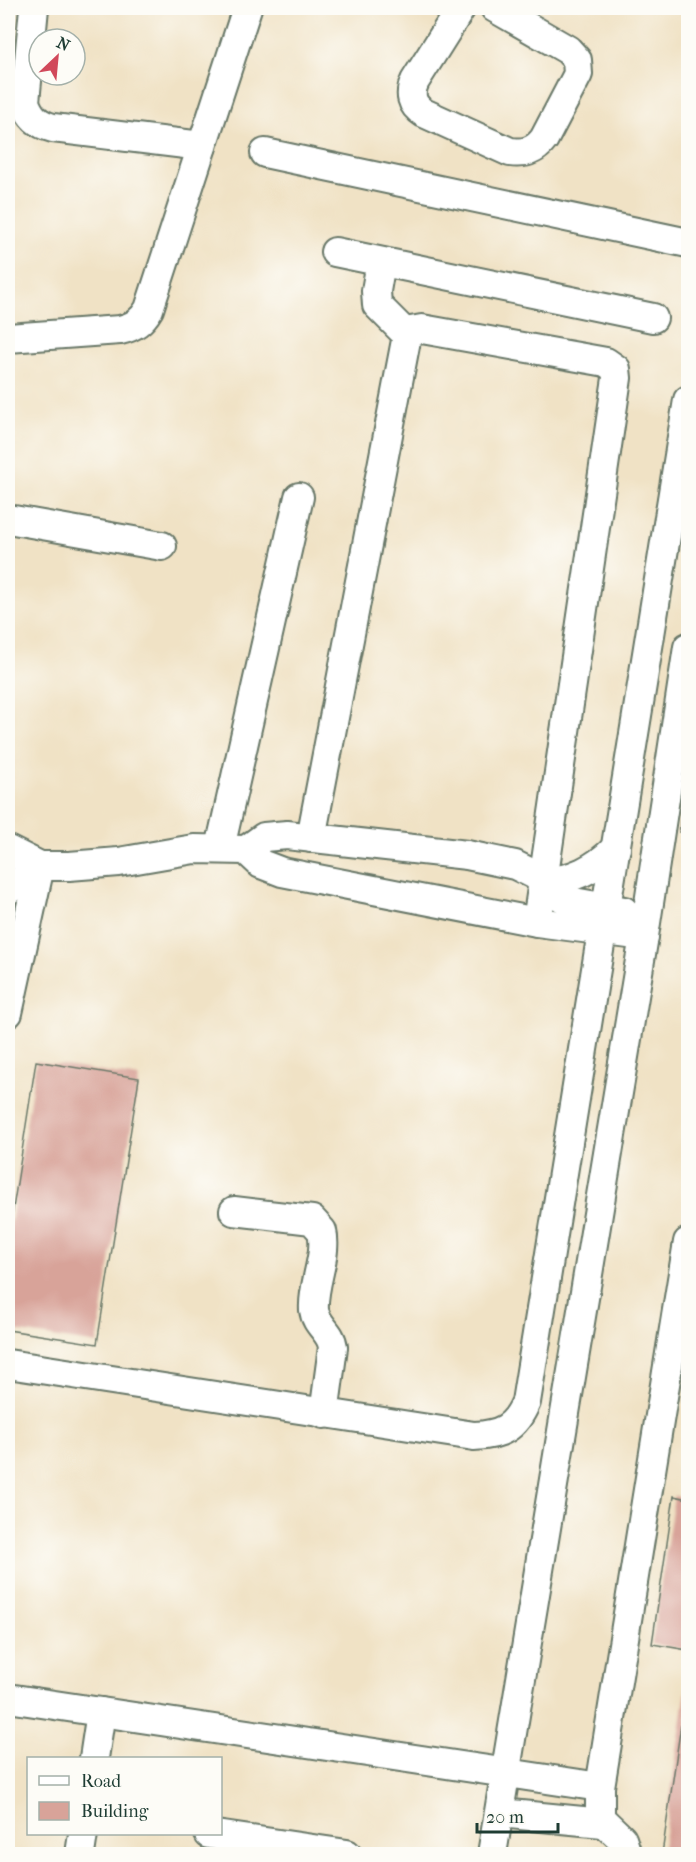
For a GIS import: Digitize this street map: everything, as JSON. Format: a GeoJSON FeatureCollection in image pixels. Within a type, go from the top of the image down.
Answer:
{"type":"FeatureCollection","features":[{"type":"Feature","properties":{"kind":"street"},"geometry":{"type":"LineString","coordinates":[[34,8],[25,102],[31,116],[37,122],[53,128],[202,146]]}},
{"type":"Feature","properties":{"kind":"street"},"geometry":{"type":"LineString","coordinates":[[8,338],[120,330],[137,324],[144,317],[149,309],[248,8]]}},
{"type":"Feature","properties":{"kind":"street"},"geometry":{"type":"LineString","coordinates":[[461,8],[415,81],[412,88],[413,103],[424,113],[510,152],[526,153],[540,145],[544,139],[578,74],[579,66],[568,50],[495,8]]}},
{"type":"Feature","properties":{"kind":"street"},"geometry":{"type":"LineString","coordinates":[[265,153],[688,243]]}},
{"type":"Feature","properties":{"kind":"street"},"geometry":{"type":"LineString","coordinates":[[335,252],[653,318]]}},
{"type":"Feature","properties":{"kind":"street"},"geometry":{"type":"LineString","coordinates":[[381,262],[376,305],[407,335]]}},
{"type":"Feature","properties":{"kind":"street"},"geometry":{"type":"LineString","coordinates":[[310,838],[407,335],[411,331],[422,329],[606,362],[617,373],[537,922]]}},
{"type":"Feature","properties":{"kind":"street"},"geometry":{"type":"LineString","coordinates":[[8,1364],[474,1436],[505,1431],[521,1413],[526,1402],[688,400]]}},
{"type":"Feature","properties":{"kind":"street"},"geometry":{"type":"LineString","coordinates":[[233,849],[299,497]]}},
{"type":"Feature","properties":{"kind":"street"},"geometry":{"type":"LineString","coordinates":[[8,519],[162,546]]}},
{"type":"Feature","properties":{"kind":"street"},"geometry":{"type":"LineString","coordinates":[[492,1854],[646,925],[688,647]]}},
{"type":"Feature","properties":{"kind":"street"},"geometry":{"type":"LineString","coordinates":[[8,850],[40,866],[94,865],[186,850],[233,849],[275,835],[467,855],[526,869],[568,901],[604,920]]}},
{"type":"Feature","properties":{"kind":"street"},"geometry":{"type":"LineString","coordinates":[[542,882],[575,877],[590,870],[616,848]]}},
{"type":"Feature","properties":{"kind":"street"},"geometry":{"type":"LineString","coordinates":[[233,849],[282,872],[537,922],[604,920],[646,925]]}},
{"type":"Feature","properties":{"kind":"street"},"geometry":{"type":"LineString","coordinates":[[8,890],[40,866]]}},
{"type":"Feature","properties":{"kind":"street"},"geometry":{"type":"LineString","coordinates":[[8,1013],[12,961],[40,866]]}},
{"type":"Feature","properties":{"kind":"street"},"geometry":{"type":"LineString","coordinates":[[234,1210],[312,1221],[322,1231],[314,1310],[319,1323],[331,1336],[333,1347],[324,1414]]}},
{"type":"Feature","properties":{"kind":"street"},"geometry":{"type":"LineString","coordinates":[[627,1854],[622,1839],[603,1823],[598,1810],[600,1787],[688,1242]]}},
{"type":"Feature","properties":{"kind":"street"},"geometry":{"type":"LineString","coordinates":[[8,1698],[600,1787]]}},
{"type":"Feature","properties":{"kind":"street"},"geometry":{"type":"LineString","coordinates":[[94,1757],[101,1712]]}},
{"type":"Feature","properties":{"kind":"street"},"geometry":{"type":"LineString","coordinates":[[500,1814],[603,1823]]}},
{"type":"Feature","properties":{"kind":"street"},"geometry":{"type":"LineString","coordinates":[[80,1854],[83,1835]]}},
{"type":"Feature","properties":{"kind":"street"},"geometry":{"type":"LineString","coordinates":[[222,1835],[347,1854]]}},
{"type":"Feature","properties":{"kind":"building"},"geometry":{"type":"Polygon","coordinates":[[[688,777],[688,833],[679,832],[688,777]]]}},
{"type":"Feature","properties":{"kind":"building"},"geometry":{"type":"Polygon","coordinates":[[[36,1061],[139,1078],[97,1344],[8,1330],[8,1241],[36,1061]]]}},
{"type":"Feature","properties":{"kind":"building"},"geometry":{"type":"Polygon","coordinates":[[[674,1496],[688,1499],[688,1650],[652,1644],[674,1496]]]}},
{"type":"Feature","properties":{"kind":"building"},"geometry":{"type":"Polygon","coordinates":[[[687,1684],[688,1854],[662,1854],[687,1684]]]}}]}
